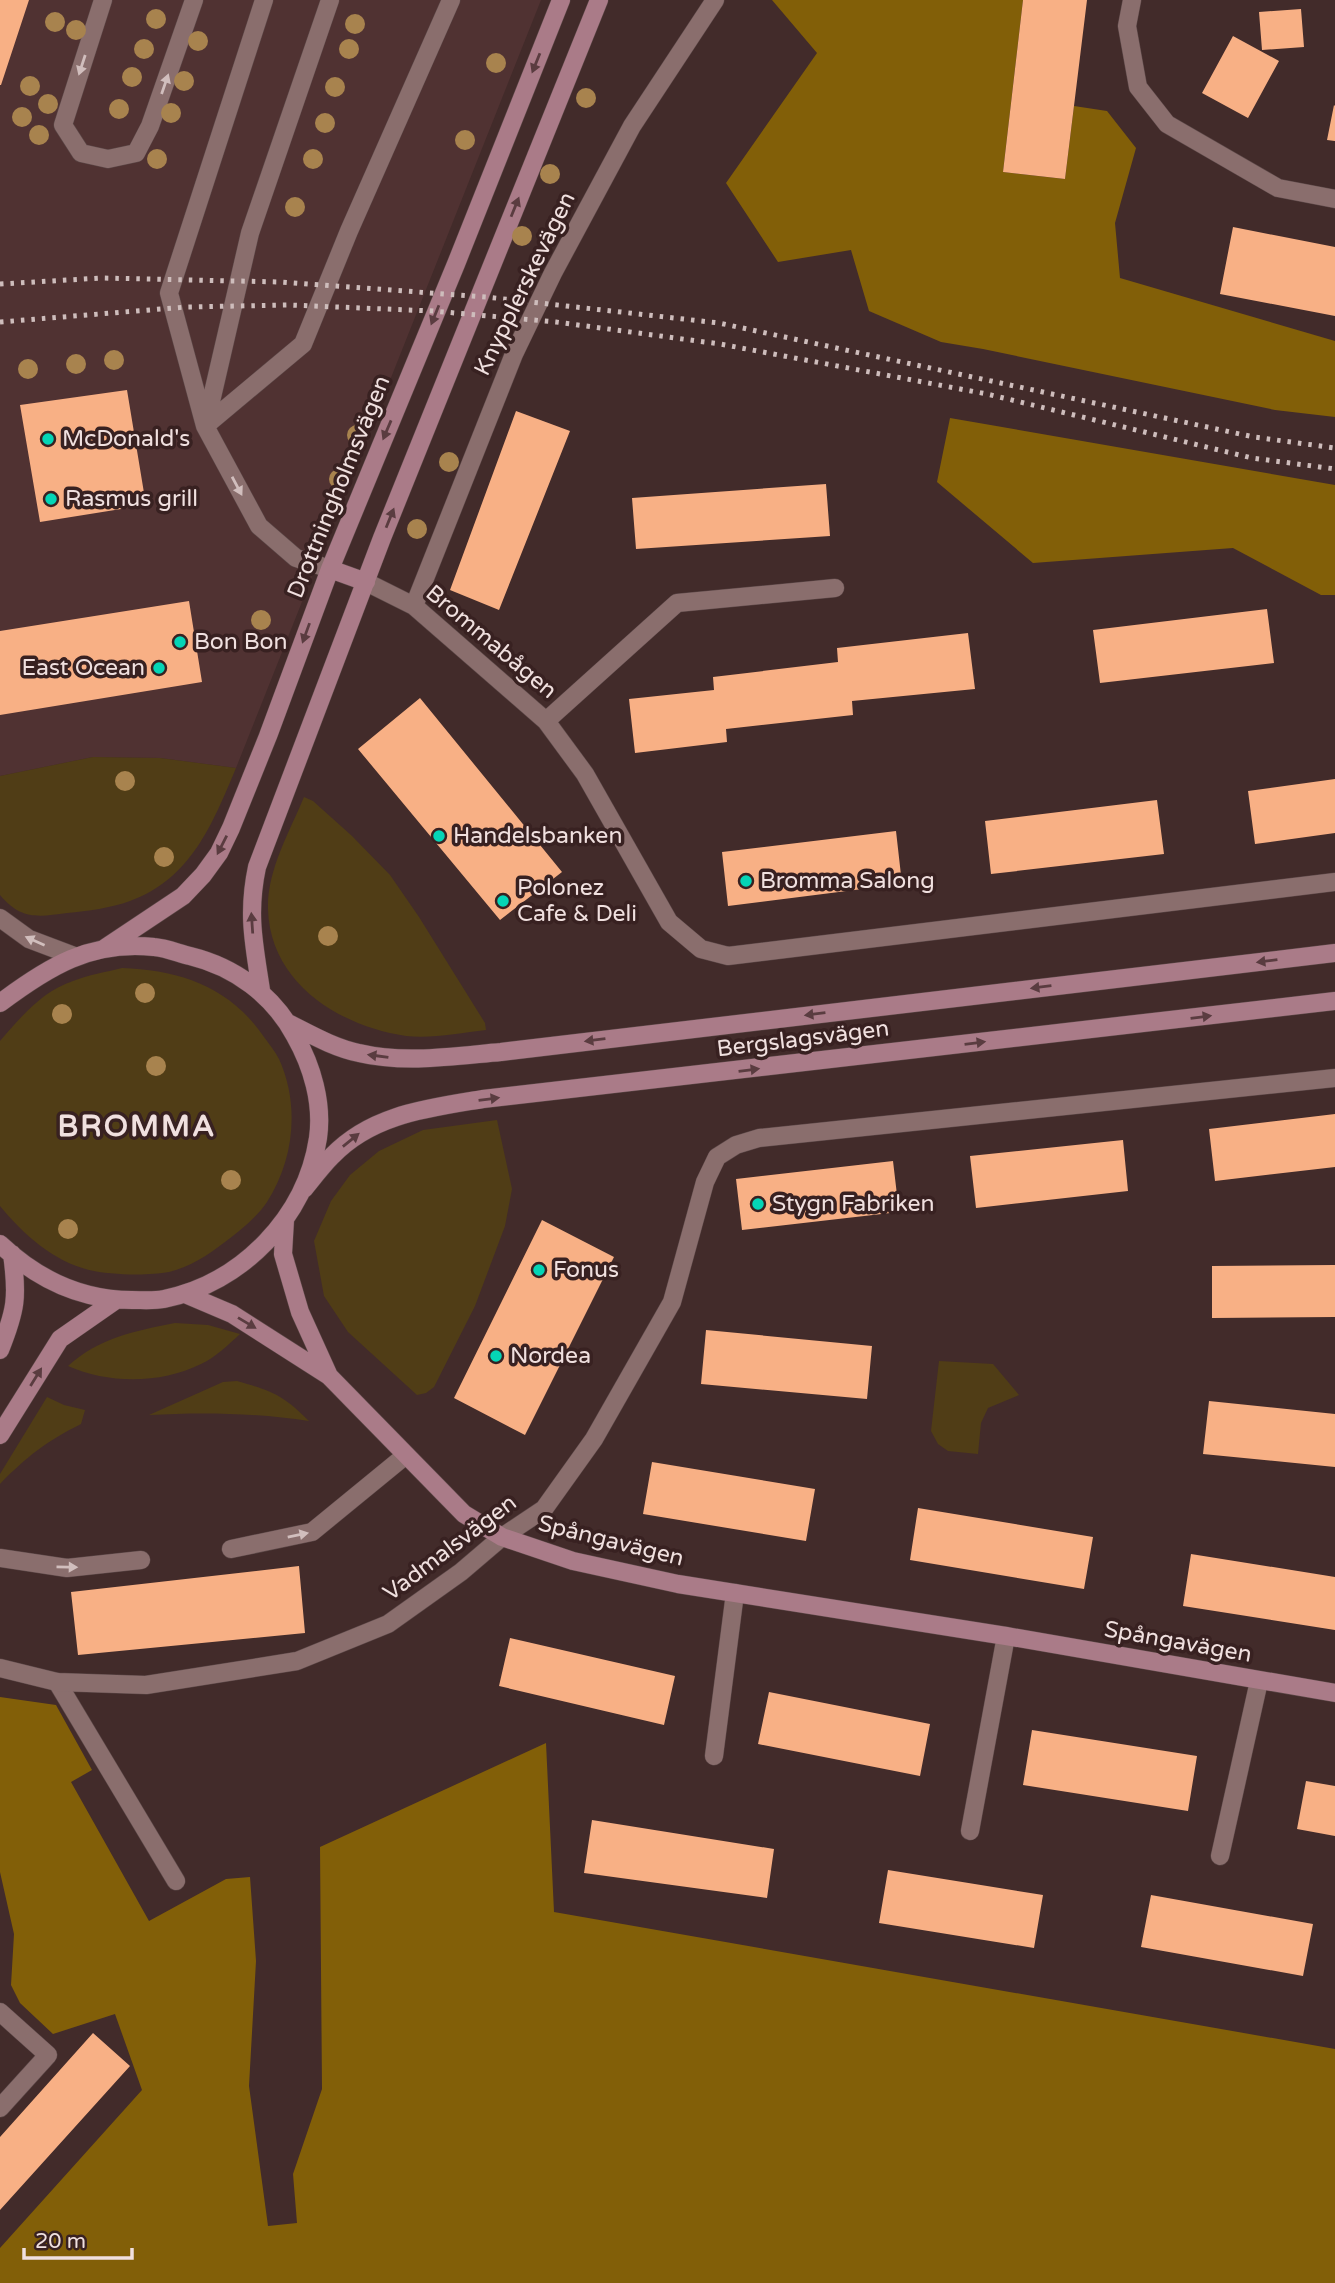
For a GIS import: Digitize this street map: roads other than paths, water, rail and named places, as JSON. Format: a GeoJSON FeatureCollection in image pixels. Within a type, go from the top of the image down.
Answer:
{"type":"FeatureCollection","features":[{"type":"Feature","properties":{"kind":"main road","name":"Drottningholmsvägen"},"geometry":{"type":"LineString","coordinates":[[104,948],[183,895],[204,875],[219,853],[268,736],[330,569],[561,0]]}},
{"type":"Feature","properties":{"kind":"main road"},"geometry":{"type":"LineString","coordinates":[[261,990],[251,923],[251,895],[257,867],[366,582],[599,0]]}},
{"type":"Feature","properties":{"kind":"main road"},"geometry":{"type":"LineString","coordinates":[[330,569],[366,582]]}},
{"type":"Feature","properties":{"kind":"main road"},"geometry":{"type":"LineString","coordinates":[[0,1003],[35,976],[74,956],[104,948],[154,947],[198,958],[227,970],[261,990],[288,1023],[313,1075],[318,1106],[318,1138],[304,1189],[285,1220],[260,1249],[242,1265],[217,1280],[185,1294],[161,1300],[116,1300],[70,1290],[40,1275],[6,1249]]}},
{"type":"Feature","properties":{"kind":"main road","name":"Bergslagsvägen"},"geometry":{"type":"LineString","coordinates":[[288,1023],[324,1041],[358,1053],[395,1058],[446,1057],[1335,953]]}},
{"type":"Feature","properties":{"kind":"main road","name":"Bergslagsvägen"},"geometry":{"type":"LineString","coordinates":[[304,1189],[333,1154],[361,1132],[400,1114],[483,1099],[1335,1001]]}},
{"type":"Feature","properties":{"kind":"main road","name":"Spångavägen"},"geometry":{"type":"LineString","coordinates":[[285,1220],[283,1254],[300,1312],[329,1376]]}},
{"type":"Feature","properties":{"kind":"main road"},"geometry":{"type":"LineString","coordinates":[[0,1350],[14,1314],[16,1283],[6,1249]]}},
{"type":"Feature","properties":{"kind":"main road","name":"Spångavägen"},"geometry":{"type":"LineString","coordinates":[[185,1294],[232,1314],[329,1376],[464,1514],[502,1537],[573,1561],[678,1584],[1006,1636],[1335,1693]]}},
{"type":"Feature","properties":{"kind":"main road"},"geometry":{"type":"LineString","coordinates":[[0,1435],[60,1339],[116,1300]]}},
{"type":"Feature","properties":{"kind":"street"},"geometry":{"type":"LineString","coordinates":[[103,0],[63,125],[81,153],[108,159],[136,153],[150,126],[194,0]]}},
{"type":"Feature","properties":{"kind":"street"},"geometry":{"type":"LineString","coordinates":[[264,0],[169,293],[205,426],[259,526],[296,558],[330,569]]}},
{"type":"Feature","properties":{"kind":"street"},"geometry":{"type":"LineString","coordinates":[[205,426],[250,233],[330,0]]}},
{"type":"Feature","properties":{"kind":"street"},"geometry":{"type":"LineString","coordinates":[[205,426],[303,344],[349,231],[451,0]]}},
{"type":"Feature","properties":{"kind":"street","name":"Knypplerskevägen"},"geometry":{"type":"LineString","coordinates":[[414,606],[514,354],[553,273],[632,126],[715,0]]}},
{"type":"Feature","properties":{"kind":"street"},"geometry":{"type":"LineString","coordinates":[[1132,0],[1127,26],[1138,87],[1167,124],[1278,188],[1335,199]]}},
{"type":"Feature","properties":{"kind":"street","name":"Brommabågen"},"geometry":{"type":"LineString","coordinates":[[366,582],[414,606],[546,721],[586,774],[668,922],[701,949],[728,956],[1335,882]]}},
{"type":"Feature","properties":{"kind":"street","name":"Brommabågen"},"geometry":{"type":"LineString","coordinates":[[546,721],[677,603],[835,588]]}},
{"type":"Feature","properties":{"kind":"street"},"geometry":{"type":"LineString","coordinates":[[0,918],[29,939],[74,956]]}},
{"type":"Feature","properties":{"kind":"street","name":"Vadmalsvägen"},"geometry":{"type":"LineString","coordinates":[[0,1668],[57,1682],[146,1685],[297,1661],[388,1624],[461,1572],[502,1537],[544,1509],[594,1439],[672,1302],[705,1182],[717,1157],[736,1145],[759,1138],[1335,1078]]}},
{"type":"Feature","properties":{"kind":"street"},"geometry":{"type":"LineString","coordinates":[[231,1549],[312,1532],[406,1455]]}},
{"type":"Feature","properties":{"kind":"street"},"geometry":{"type":"LineString","coordinates":[[0,1558],[67,1568],[141,1560]]}},
{"type":"Feature","properties":{"kind":"street"},"geometry":{"type":"LineString","coordinates":[[714,1756],[735,1593]]}},
{"type":"Feature","properties":{"kind":"street"},"geometry":{"type":"LineString","coordinates":[[970,1831],[1006,1636]]}},
{"type":"Feature","properties":{"kind":"street","name":"Spångavägen"},"geometry":{"type":"LineString","coordinates":[[1220,1856],[1259,1681]]}},
{"type":"Feature","properties":{"kind":"street"},"geometry":{"type":"LineString","coordinates":[[57,1682],[176,1881]]}},
{"type":"Feature","properties":{"kind":"street"},"geometry":{"type":"LineString","coordinates":[[0,2012],[48,2055],[0,2108]]}},
{"type":"Feature","properties":{"kind":"railway"},"geometry":{"type":"LineString","coordinates":[[0,284],[102,278],[281,282],[486,297],[719,323],[1254,437],[1335,448]]}},
{"type":"Feature","properties":{"kind":"railway"},"geometry":{"type":"LineString","coordinates":[[0,322],[186,307],[289,305],[433,311],[556,322],[720,344],[987,394],[1252,458],[1335,469]]}},
{"type":"Feature","properties":{"kind":"place","name":"McDonald's"},"geometry":{"type":"Point","coordinates":[48,439]}},
{"type":"Feature","properties":{"kind":"place","name":"Rasmus grill"},"geometry":{"type":"Point","coordinates":[51,499]}},
{"type":"Feature","properties":{"kind":"place","name":"Bon Bon"},"geometry":{"type":"Point","coordinates":[180,642]}},
{"type":"Feature","properties":{"kind":"place","name":"East Ocean"},"geometry":{"type":"Point","coordinates":[159,668]}},
{"type":"Feature","properties":{"kind":"place","name":"Handelsbanken"},"geometry":{"type":"Point","coordinates":[439,836]}},
{"type":"Feature","properties":{"kind":"place","name":"Bromma Salong"},"geometry":{"type":"Point","coordinates":[746,881]}},
{"type":"Feature","properties":{"kind":"place","name":"Polonez Cafe & Deli"},"geometry":{"type":"Point","coordinates":[503,901]}},
{"type":"Feature","properties":{"kind":"place","name":"Stygn Fabriken"},"geometry":{"type":"Point","coordinates":[758,1204]}},
{"type":"Feature","properties":{"kind":"place","name":"Fonus"},"geometry":{"type":"Point","coordinates":[539,1270]}},
{"type":"Feature","properties":{"kind":"place","name":"Nordea"},"geometry":{"type":"Point","coordinates":[496,1356]}},
{"type":"Feature","properties":{"kind":"district","name":"BROMMA"},"geometry":{"type":"Point","coordinates":[137,1126]}}]}
